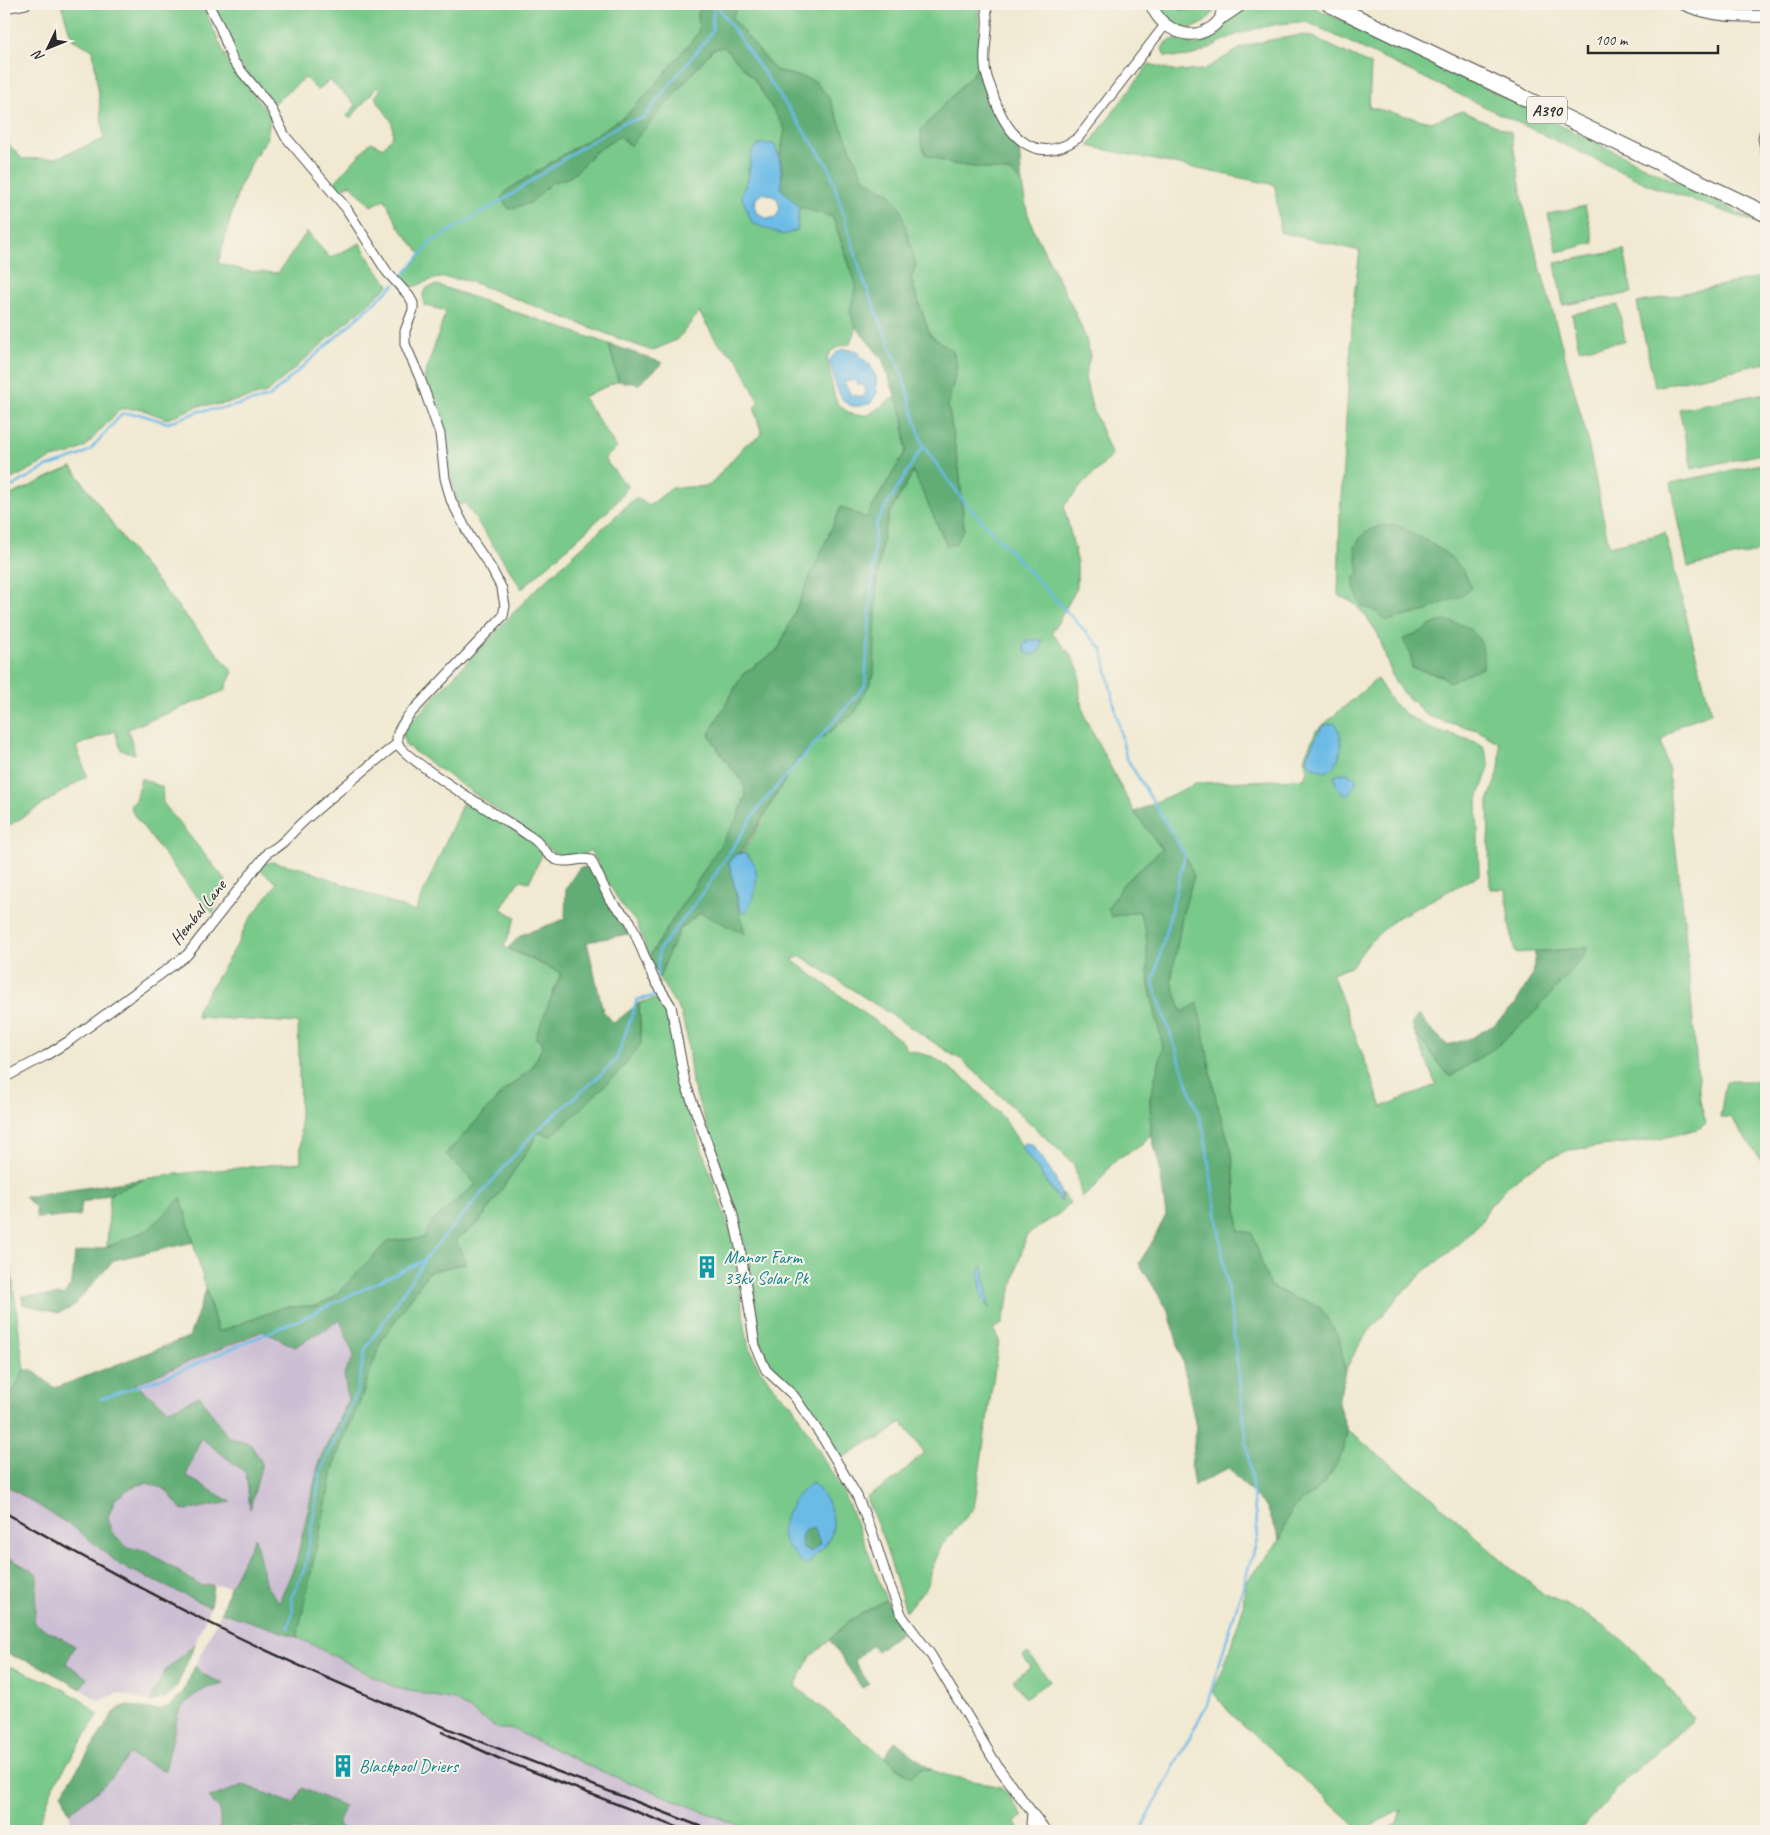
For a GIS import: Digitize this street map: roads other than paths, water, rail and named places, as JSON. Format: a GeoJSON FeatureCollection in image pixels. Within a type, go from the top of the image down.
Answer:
{"type":"FeatureCollection","features":[{"type":"Feature","properties":{"kind":"highway"},"geometry":{"type":"LineString","coordinates":[[1225,10],[1239,4]]}},
{"type":"Feature","properties":{"kind":"highway","name":"A390"},"geometry":{"type":"LineString","coordinates":[[1329,4],[1766,214]]}},
{"type":"Feature","properties":{"kind":"street"},"geometry":{"type":"LineString","coordinates":[[4,8],[26,4]]}},
{"type":"Feature","properties":{"kind":"street"},"geometry":{"type":"LineString","coordinates":[[208,4],[233,61],[270,106],[285,136],[346,208],[392,279],[409,296],[413,303],[413,310],[405,331],[405,344],[420,378],[440,434],[451,500],[470,538],[491,568],[502,589],[505,606],[503,616],[495,627],[408,716],[397,734],[398,744],[404,752],[439,777],[534,839],[550,856],[563,861],[583,858],[591,860],[610,900],[630,921],[653,977],[671,1006],[685,1082],[732,1211],[740,1247],[755,1346],[766,1370],[794,1396],[824,1440],[857,1496],[902,1616],[931,1655],[998,1767],[1046,1831]]}},
{"type":"Feature","properties":{"kind":"street"},"geometry":{"type":"LineString","coordinates":[[985,4],[987,30],[984,55],[986,76],[1006,125],[1024,143],[1034,147],[1052,148],[1062,146],[1078,138],[1165,25]]}},
{"type":"Feature","properties":{"kind":"street"},"geometry":{"type":"LineString","coordinates":[[1151,4],[1165,25],[1180,32],[1195,34],[1210,29],[1225,10]]}},
{"type":"Feature","properties":{"kind":"street"},"geometry":{"type":"LineString","coordinates":[[1683,4],[1704,12],[1724,16],[1766,16]]}},
{"type":"Feature","properties":{"kind":"street"},"geometry":{"type":"LineString","coordinates":[[1766,126],[1763,138],[1766,152]]}},
{"type":"Feature","properties":{"kind":"street","name":"Hembal Lane"},"geometry":{"type":"LineString","coordinates":[[4,1078],[69,1041],[187,955],[268,852],[276,849],[322,804],[398,744]]}},
{"type":"Feature","properties":{"kind":"street"},"geometry":{"type":"LineString","coordinates":[[1032,1814],[1031,1824],[1035,1831]]}},
{"type":"Feature","properties":{"kind":"water"},"geometry":{"type":"Polygon","coordinates":[[[760,144],[774,144],[780,166],[781,189],[799,207],[797,230],[783,235],[752,223],[741,195],[748,179],[752,151],[760,144]],[[764,193],[756,198],[755,211],[767,219],[776,217],[780,208],[777,198],[764,193]]]}},
{"type":"Feature","properties":{"kind":"water"},"geometry":{"type":"Polygon","coordinates":[[[843,349],[856,351],[870,365],[876,378],[877,393],[870,404],[856,406],[848,404],[840,395],[829,362],[835,354],[843,349]],[[855,380],[844,382],[851,395],[862,397],[866,393],[863,385],[858,384],[855,380]]]}},
{"type":"Feature","properties":{"kind":"water"},"geometry":{"type":"Polygon","coordinates":[[[1026,640],[1042,640],[1041,649],[1034,655],[1026,653],[1023,645],[1025,643],[1028,644],[1026,640]]]}},
{"type":"Feature","properties":{"kind":"water"},"geometry":{"type":"Polygon","coordinates":[[[1335,723],[1341,743],[1341,749],[1336,762],[1327,772],[1312,767],[1307,761],[1309,751],[1322,726],[1335,723]]]}},
{"type":"Feature","properties":{"kind":"water"},"geometry":{"type":"Polygon","coordinates":[[[1345,773],[1351,775],[1356,780],[1353,789],[1346,795],[1337,787],[1335,781],[1335,775],[1345,773]]]}},
{"type":"Feature","properties":{"kind":"water"},"geometry":{"type":"Polygon","coordinates":[[[744,853],[751,858],[755,865],[756,873],[755,890],[745,913],[740,909],[729,863],[734,855],[744,853]]]}},
{"type":"Feature","properties":{"kind":"water"},"geometry":{"type":"Polygon","coordinates":[[[1024,1143],[1032,1144],[1051,1172],[1059,1186],[1061,1202],[1022,1148],[1024,1143]]]}},
{"type":"Feature","properties":{"kind":"water"},"geometry":{"type":"Polygon","coordinates":[[[983,1266],[989,1308],[983,1299],[981,1289],[980,1268],[983,1266]]]}},
{"type":"Feature","properties":{"kind":"water"},"geometry":{"type":"Polygon","coordinates":[[[813,1483],[819,1489],[828,1504],[833,1520],[831,1536],[808,1565],[802,1563],[787,1545],[783,1539],[782,1532],[790,1507],[807,1487],[813,1483]],[[813,1528],[805,1530],[801,1537],[803,1549],[811,1552],[821,1544],[813,1528]]]}},
{"type":"Feature","properties":{"kind":"waterway"},"geometry":{"type":"LineString","coordinates":[[398,281],[433,241],[508,197],[580,148],[625,122],[644,118],[713,30],[714,4]]}},
{"type":"Feature","properties":{"kind":"waterway"},"geometry":{"type":"LineString","coordinates":[[657,977],[659,950],[701,896],[760,806],[865,686],[876,523],[923,446],[903,378],[862,276],[829,167],[716,4]]}},
{"type":"Feature","properties":{"kind":"waterway"},"geometry":{"type":"LineString","coordinates":[[4,489],[13,486],[46,467],[79,456],[90,450],[122,414],[139,414],[168,423],[200,411],[226,408],[269,397],[394,285]]}},
{"type":"Feature","properties":{"kind":"waterway"},"geometry":{"type":"LineString","coordinates":[[923,446],[966,504],[1102,649],[1126,757],[1185,855],[1153,983],[1204,1131],[1231,1311],[1258,1537],[1207,1704],[1141,1830]]}},
{"type":"Feature","properties":{"kind":"waterway"},"geometry":{"type":"LineString","coordinates":[[100,1399],[173,1374],[305,1317],[424,1260],[533,1134],[616,1061],[637,1000],[654,996],[659,992]]}},
{"type":"Feature","properties":{"kind":"waterway"},"geometry":{"type":"LineString","coordinates":[[288,1628],[293,1611],[291,1598],[305,1568],[321,1470],[357,1392],[365,1350],[424,1261]]}},
{"type":"Feature","properties":{"kind":"railway"},"geometry":{"type":"LineString","coordinates":[[4,1512],[149,1592],[296,1664],[414,1715],[712,1831]]}},
{"type":"Feature","properties":{"kind":"railway"},"geometry":{"type":"LineString","coordinates":[[442,1732],[498,1758],[686,1831]]}},
{"type":"Feature","properties":{"kind":"place","name":"Manor Farm 33kv Solar Pk"},"geometry":{"type":"Point","coordinates":[707,1267]}},
{"type":"Feature","properties":{"kind":"place","name":"Blackpool Driers"},"geometry":{"type":"Point","coordinates":[343,1766]}}]}
